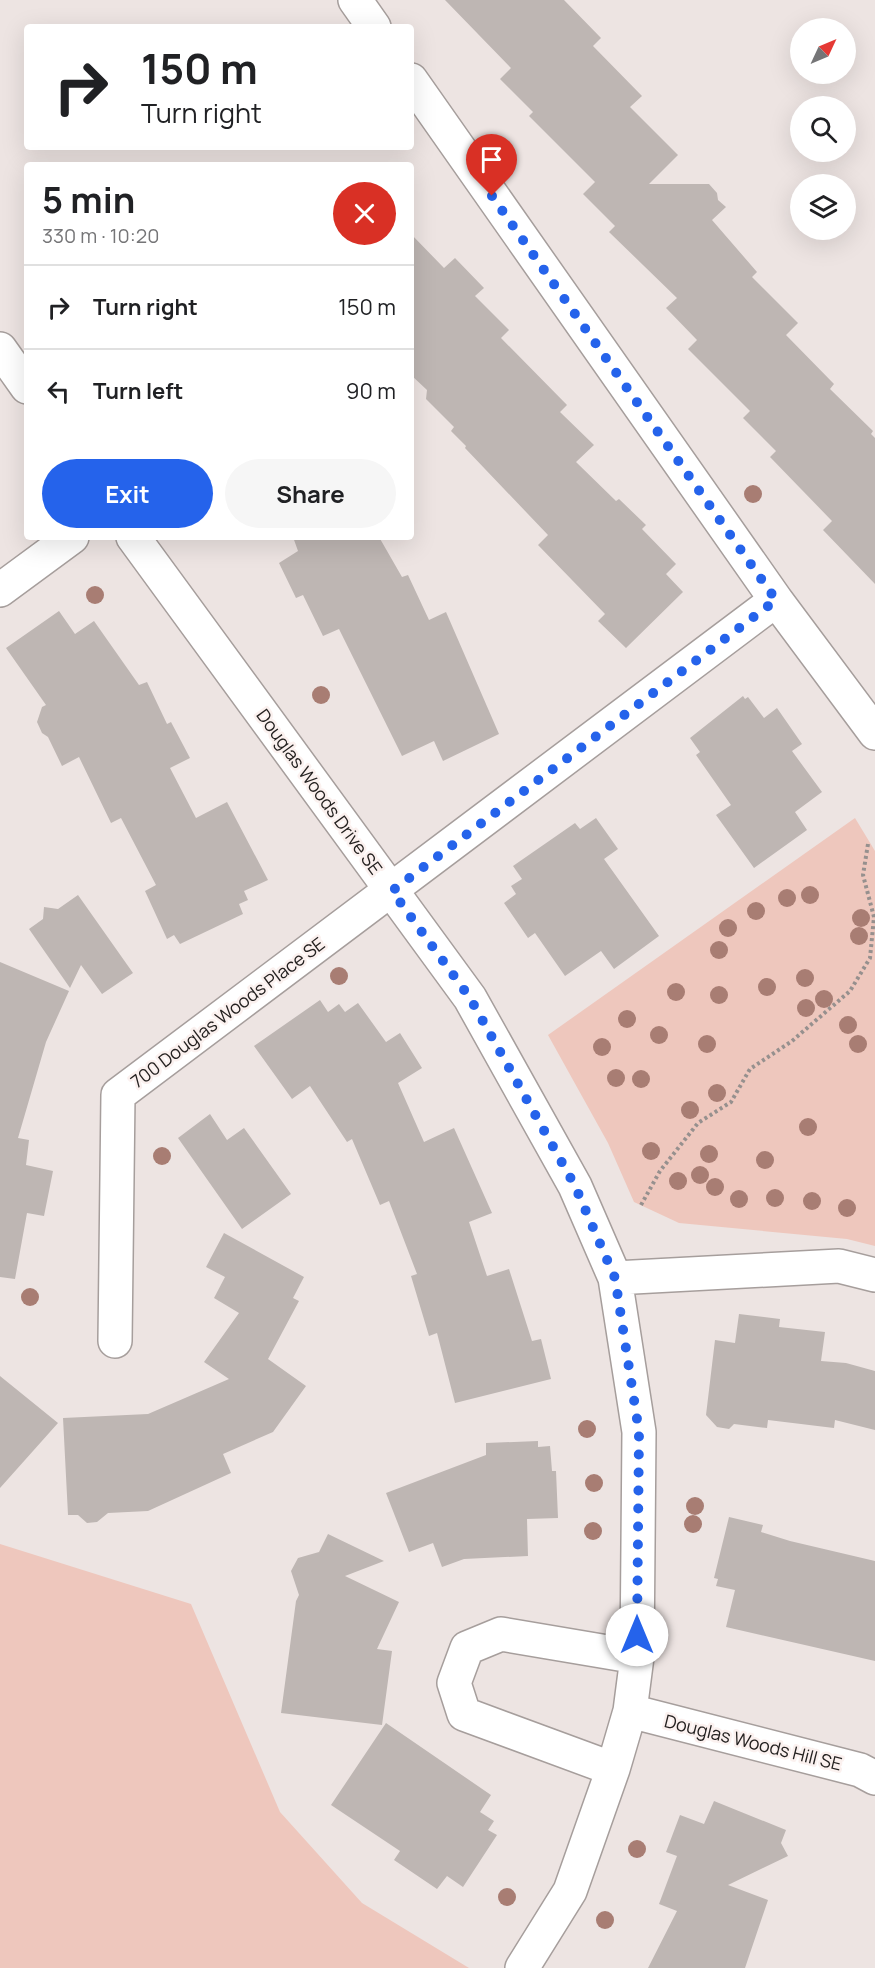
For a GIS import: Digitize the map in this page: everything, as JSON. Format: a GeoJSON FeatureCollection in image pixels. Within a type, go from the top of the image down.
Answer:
{"type":"FeatureCollection","features":[{"type":"Feature","properties":{"kind":"street"},"geometry":{"type":"LineString","coordinates":[[355,0],[372,24]]}},
{"type":"Feature","properties":{"kind":"street"},"geometry":{"type":"LineString","coordinates":[[414,84],[776,600],[875,733]]}},
{"type":"Feature","properties":{"kind":"street"},"geometry":{"type":"LineString","coordinates":[[0,349],[24,383]]}},
{"type":"Feature","properties":{"kind":"street"},"geometry":{"type":"LineString","coordinates":[[0,591],[68,540]]}},
{"type":"Feature","properties":{"kind":"street","name":"Douglas Woods Drive SE"},"geometry":{"type":"LineString","coordinates":[[135,540],[470,998],[575,1186],[615,1278],[639,1432],[637,1658],[630,1712],[613,1769],[570,1891],[522,1968]]}},
{"type":"Feature","properties":{"kind":"street"},"geometry":{"type":"LineString","coordinates":[[392,891],[776,600]]}},
{"type":"Feature","properties":{"kind":"street","name":"700 Douglas Woods Place SE"},"geometry":{"type":"LineString","coordinates":[[115,1341],[118,1095],[392,891]]}},
{"type":"Feature","properties":{"kind":"street"},"geometry":{"type":"LineString","coordinates":[[615,1278],[839,1266],[875,1275]]}},
{"type":"Feature","properties":{"kind":"street"},"geometry":{"type":"LineString","coordinates":[[613,1769],[464,1714],[454,1683],[467,1648],[501,1634],[637,1658]]}},
{"type":"Feature","properties":{"kind":"street","name":"Douglas Woods Hill SE"},"geometry":{"type":"LineString","coordinates":[[630,1712],[860,1770],[875,1778]]}},
{"type":"Feature","properties":{"kind":"path"},"geometry":{"type":"LineString","coordinates":[[641,1205],[660,1171],[698,1123],[731,1102],[750,1069],[792,1041],[850,992],[870,958],[874,917],[863,875],[868,844]]}},
{"type":"Feature","properties":{"kind":"shaded area"},"geometry":{"type":"Polygon","coordinates":[[[855,818],[875,851],[875,1246],[847,1239],[679,1223],[634,1202],[608,1143],[548,1035],[855,818]]]}},
{"type":"Feature","properties":{"kind":"shaded area"},"geometry":{"type":"Polygon","coordinates":[[[0,1544],[191,1604],[280,1812],[362,1903],[469,1968],[0,1968],[0,1544]]]}},
{"type":"Feature","properties":{"kind":"building"},"geometry":{"type":"Polygon","coordinates":[[[445,0],[564,0],[601,38],[593,46],[642,96],[630,107],[678,155],[649,184],[709,184],[717,193],[718,200],[726,207],[712,220],[757,272],[752,277],[798,323],[786,335],[834,384],[830,389],[873,431],[871,434],[875,438],[875,584],[823,530],[832,521],[770,457],[776,451],[743,418],[750,411],[688,349],[697,340],[666,308],[677,298],[609,232],[615,226],[583,194],[595,182],[529,116],[533,112],[500,79],[511,68],[445,0]]]}},
{"type":"Feature","properties":{"kind":"building"},"geometry":{"type":"Polygon","coordinates":[[[414,237],[444,268],[455,258],[484,288],[475,296],[509,330],[501,338],[567,405],[560,412],[594,445],[576,462],[616,501],[619,499],[646,525],[642,529],[676,564],[666,574],[683,592],[626,648],[598,621],[605,614],[538,545],[548,535],[465,448],[466,446],[451,431],[454,427],[426,399],[427,390],[414,378],[414,237]]]}},
{"type":"Feature","properties":{"kind":"building"},"geometry":{"type":"Polygon","coordinates":[[[294,540],[381,540],[402,577],[408,575],[429,620],[446,612],[499,734],[443,761],[434,741],[402,756],[339,629],[323,636],[303,595],[296,598],[279,563],[298,551],[294,540]]]}},
{"type":"Feature","properties":{"kind":"building"},"geometry":{"type":"Polygon","coordinates":[[[59,611],[75,634],[94,621],[139,685],[147,682],[167,724],[171,722],[190,758],[170,768],[196,818],[227,802],[268,880],[244,891],[248,900],[239,904],[243,914],[180,944],[174,935],[167,939],[145,891],[156,885],[121,818],[111,823],[79,757],[62,766],[48,737],[42,733],[37,722],[42,707],[46,705],[6,648],[59,611]]]}},
{"type":"Feature","properties":{"kind":"building"},"geometry":{"type":"Polygon","coordinates":[[[743,696],[745,699],[748,697],[764,718],[777,708],[802,744],[792,751],[822,792],[795,812],[807,830],[754,868],[716,815],[731,805],[696,755],[700,752],[690,738],[743,696]]]}},
{"type":"Feature","properties":{"kind":"building"},"geometry":{"type":"Polygon","coordinates":[[[596,818],[618,849],[604,859],[659,936],[614,969],[601,951],[565,976],[535,933],[528,938],[504,903],[516,894],[511,886],[522,879],[513,866],[575,823],[580,829],[596,818]]]}},
{"type":"Feature","properties":{"kind":"building"},"geometry":{"type":"Polygon","coordinates":[[[78,895],[133,973],[102,994],[81,965],[70,988],[29,929],[43,919],[44,907],[58,909],[78,895]]]}},
{"type":"Feature","properties":{"kind":"building"},"geometry":{"type":"Polygon","coordinates":[[[0,962],[69,991],[46,1042],[18,1138],[29,1140],[26,1165],[53,1171],[44,1216],[27,1213],[15,1279],[0,1277],[0,962]]]}},
{"type":"Feature","properties":{"kind":"building"},"geometry":{"type":"Polygon","coordinates":[[[320,1000],[328,1012],[339,1004],[345,1012],[358,1003],[386,1042],[400,1033],[422,1068],[398,1083],[424,1142],[454,1128],[492,1213],[469,1222],[487,1276],[509,1269],[532,1341],[541,1339],[551,1379],[455,1403],[437,1333],[429,1336],[411,1276],[417,1274],[389,1201],[380,1205],[352,1139],[347,1142],[310,1086],[292,1099],[254,1046],[320,1000]]]}},
{"type":"Feature","properties":{"kind":"building"},"geometry":{"type":"Polygon","coordinates":[[[210,1114],[227,1140],[244,1128],[291,1194],[242,1229],[178,1138],[210,1114]]]}},
{"type":"Feature","properties":{"kind":"building"},"geometry":{"type":"Polygon","coordinates":[[[224,1233],[304,1277],[293,1298],[299,1301],[268,1359],[306,1386],[273,1432],[223,1454],[231,1473],[148,1511],[108,1513],[97,1522],[87,1523],[78,1515],[68,1515],[63,1418],[148,1414],[229,1379],[204,1362],[239,1313],[214,1298],[225,1277],[206,1267],[224,1233]]]}},
{"type":"Feature","properties":{"kind":"building"},"geometry":{"type":"Polygon","coordinates":[[[739,1314],[780,1319],[779,1327],[825,1332],[821,1361],[846,1363],[875,1371],[875,1430],[835,1420],[834,1428],[768,1420],[767,1428],[734,1424],[729,1429],[717,1427],[706,1415],[715,1340],[735,1343],[739,1314]]]}},
{"type":"Feature","properties":{"kind":"building"},"geometry":{"type":"Polygon","coordinates":[[[0,1376],[58,1423],[0,1488],[0,1376]]]}},
{"type":"Feature","properties":{"kind":"building"},"geometry":{"type":"Polygon","coordinates":[[[538,1441],[538,1447],[550,1446],[552,1471],[556,1471],[558,1518],[527,1519],[528,1556],[464,1559],[442,1567],[433,1543],[409,1552],[386,1493],[486,1455],[486,1443],[538,1441]]]}},
{"type":"Feature","properties":{"kind":"building"},"geometry":{"type":"Polygon","coordinates":[[[729,1517],[763,1525],[761,1532],[790,1541],[875,1561],[875,1661],[726,1627],[735,1590],[716,1586],[718,1579],[714,1578],[729,1517]]]}},
{"type":"Feature","properties":{"kind":"building"},"geometry":{"type":"Polygon","coordinates":[[[328,1534],[384,1561],[345,1576],[399,1602],[377,1649],[392,1651],[382,1725],[281,1713],[296,1601],[299,1595],[291,1571],[298,1558],[319,1552],[328,1534]]]}},
{"type":"Feature","properties":{"kind":"building"},"geometry":{"type":"Polygon","coordinates":[[[386,1723],[491,1795],[480,1812],[494,1821],[488,1830],[497,1835],[463,1887],[447,1876],[437,1889],[394,1860],[400,1851],[331,1805],[386,1723]]]}},
{"type":"Feature","properties":{"kind":"building"},"geometry":{"type":"Polygon","coordinates":[[[714,1801],[786,1830],[781,1843],[788,1856],[728,1885],[768,1900],[745,1968],[648,1968],[677,1911],[659,1904],[677,1856],[666,1852],[680,1815],[704,1824],[714,1801]]]}},
{"type":"Feature","properties":{"kind":"route"},"geometry":{"type":"LineString","coordinates":[[492,196],[776,600],[392,891],[470,998],[575,1186],[615,1278],[639,1432],[637,1635]]}}]}
